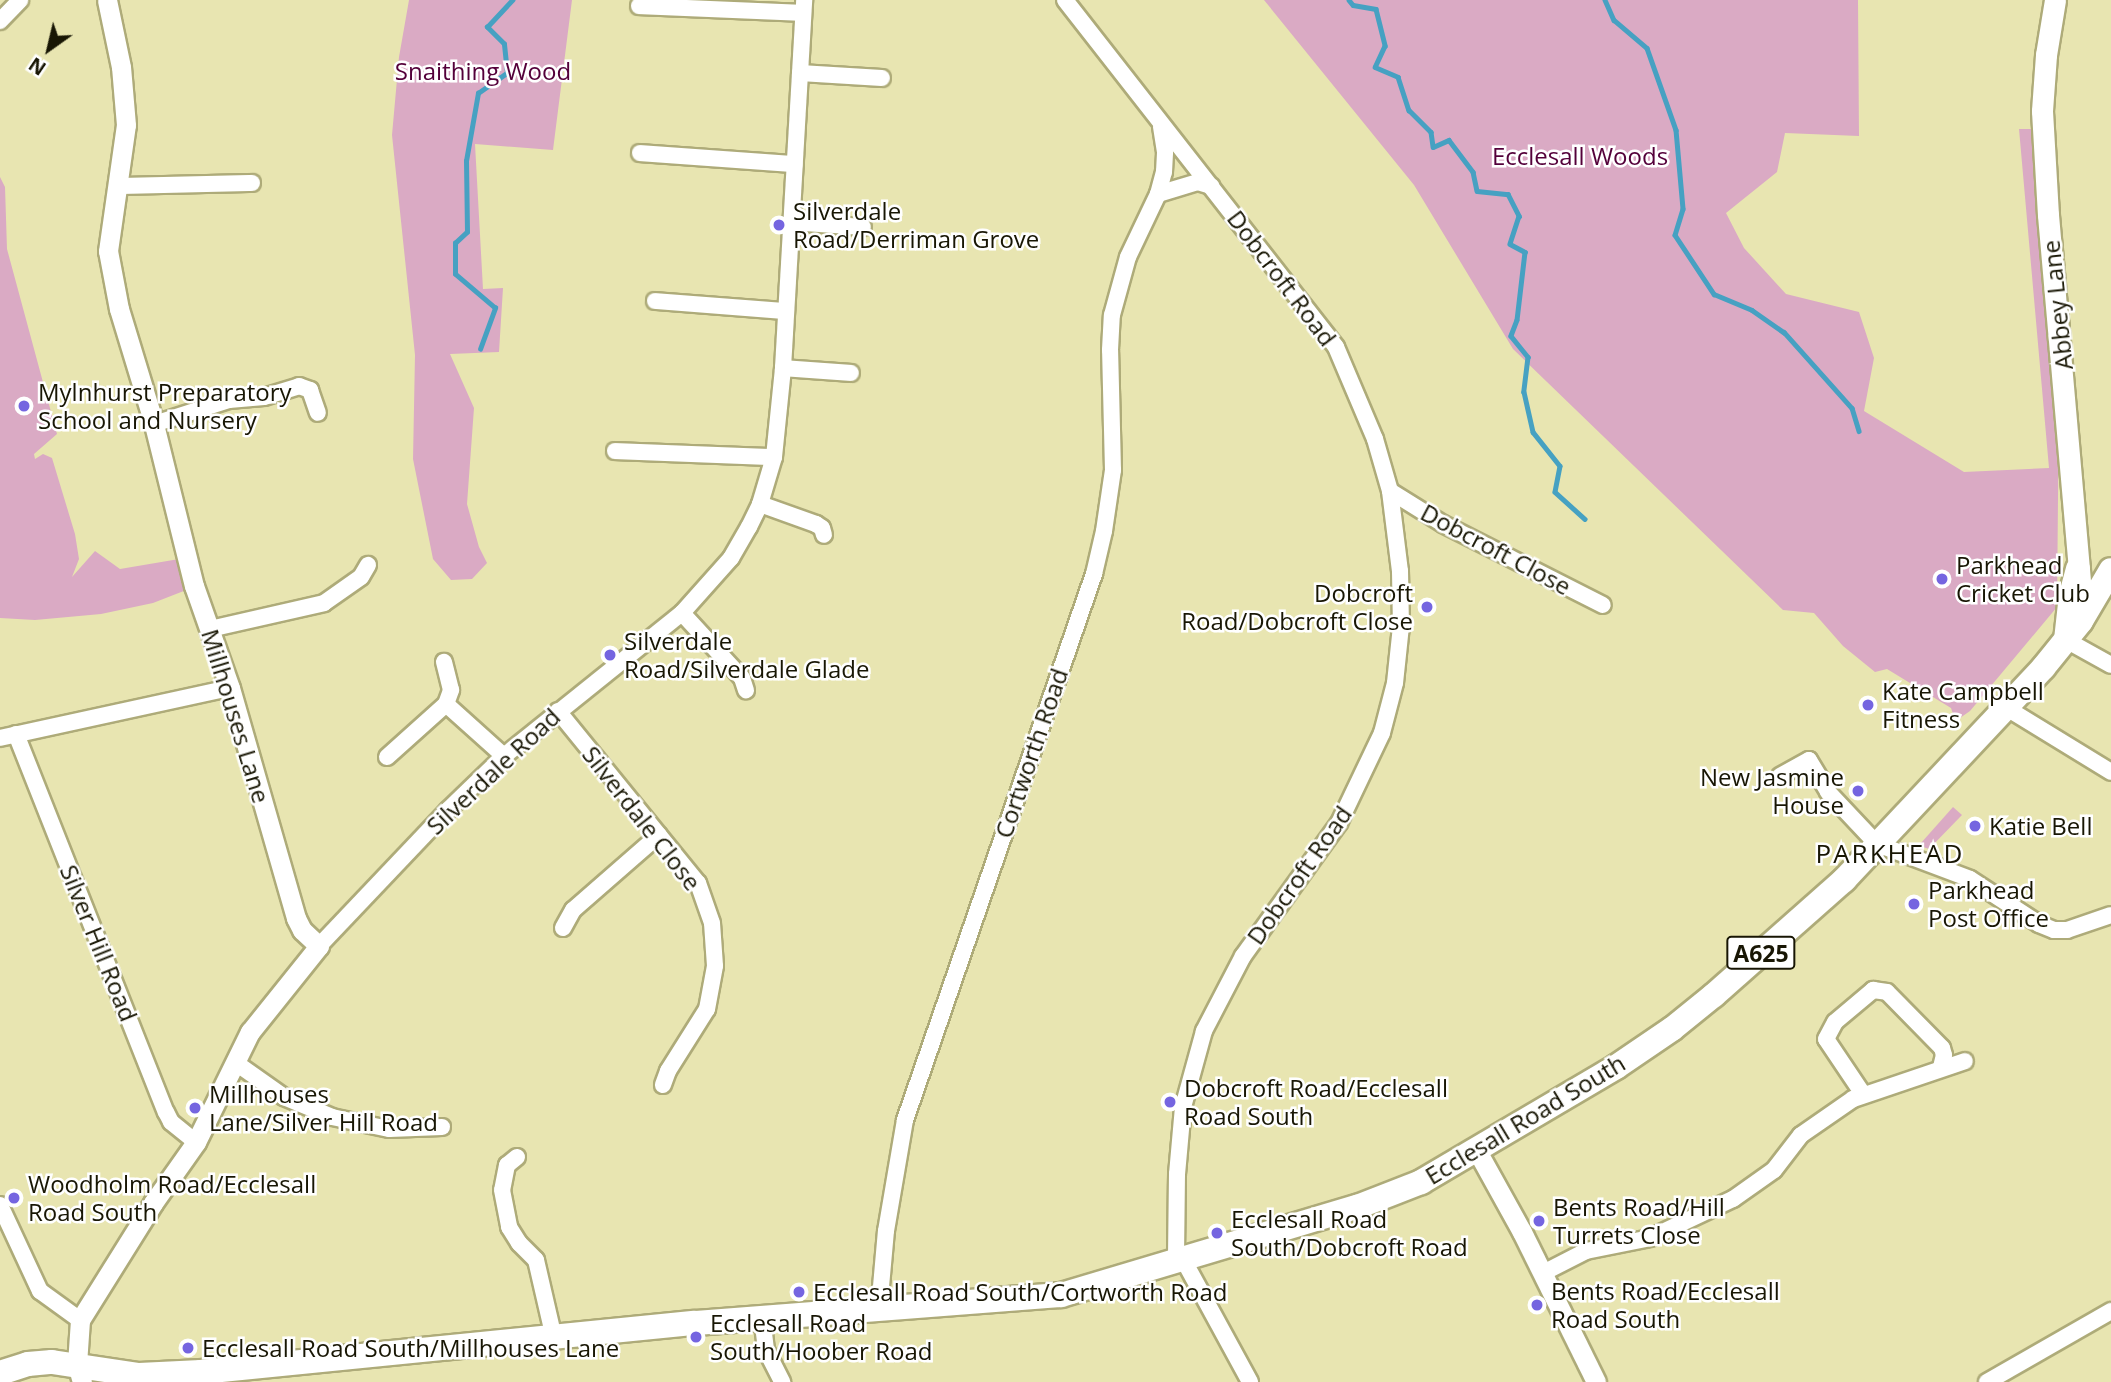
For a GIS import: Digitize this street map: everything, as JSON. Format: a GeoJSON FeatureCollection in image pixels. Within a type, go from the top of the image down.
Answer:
{"type":"FeatureCollection","features":[{"type":"Feature","properties":{"kind":"main road","name":"Abbey Lane"},"geometry":{"type":"LineString","coordinates":[[2055,0],[2046,55],[2042,111],[2048,215],[2069,426],[2078,563],[2082,592],[2091,606]]}},
{"type":"Feature","properties":{"kind":"main road"},"geometry":{"type":"LineString","coordinates":[[2066,640],[2068,613],[2078,563],[2095,565],[2111,559]]}},
{"type":"Feature","properties":{"kind":"main road","name":"Ecclesall Road South"},"geometry":{"type":"LineString","coordinates":[[0,1373],[40,1363],[80,1373],[139,1375],[201,1372],[762,1317],[1061,1295],[1357,1208],[1421,1182],[1616,1067],[1672,1029],[1844,880],[2066,640],[2091,606],[2111,570]]}},
{"type":"Feature","properties":{"kind":"street"},"geometry":{"type":"LineString","coordinates":[[0,21],[20,0]]}},
{"type":"Feature","properties":{"kind":"street","name":"Millhouses Lane"},"geometry":{"type":"LineString","coordinates":[[107,0],[121,67],[126,125],[108,251],[119,309],[154,424],[194,586],[230,688],[296,918],[302,930],[319,946]]}},
{"type":"Feature","properties":{"kind":"street","name":"Dobcroft Road"},"geometry":{"type":"LineString","coordinates":[[1065,0],[1336,346],[1375,439],[1390,491],[1400,571],[1401,626],[1395,683],[1382,733],[1339,823],[1243,956],[1204,1031],[1183,1107],[1177,1174],[1180,1260]]}},
{"type":"Feature","properties":{"kind":"street"},"geometry":{"type":"LineString","coordinates":[[639,6],[803,7]]}},
{"type":"Feature","properties":{"kind":"street","name":"Silverdale Road"},"geometry":{"type":"LineString","coordinates":[[319,946],[448,810],[505,756],[682,613],[731,558],[760,504],[774,457],[782,368],[803,7]]}},
{"type":"Feature","properties":{"kind":"street"},"geometry":{"type":"LineString","coordinates":[[800,73],[882,78]]}},
{"type":"Feature","properties":{"kind":"street","name":"Cortworth Road"},"geometry":{"type":"LineString","coordinates":[[879,1310],[886,1231],[905,1120],[1094,574],[1113,470],[1110,350],[1112,315],[1128,257],[1158,194],[1165,152],[1161,124]]}},
{"type":"Feature","properties":{"kind":"street"},"geometry":{"type":"LineString","coordinates":[[640,153],[795,164]]}},
{"type":"Feature","properties":{"kind":"street"},"geometry":{"type":"LineString","coordinates":[[1158,194],[1198,182],[1211,186]]}},
{"type":"Feature","properties":{"kind":"street"},"geometry":{"type":"LineString","coordinates":[[118,186],[252,183]]}},
{"type":"Feature","properties":{"kind":"street"},"geometry":{"type":"LineString","coordinates":[[791,222],[863,228]]}},
{"type":"Feature","properties":{"kind":"street"},"geometry":{"type":"LineString","coordinates":[[655,301],[786,311]]}},
{"type":"Feature","properties":{"kind":"street"},"geometry":{"type":"LineString","coordinates":[[782,368],[851,373]]}},
{"type":"Feature","properties":{"kind":"street"},"geometry":{"type":"LineString","coordinates":[[154,424],[229,400],[264,397],[305,386],[310,390],[318,413]]}},
{"type":"Feature","properties":{"kind":"street"},"geometry":{"type":"LineString","coordinates":[[615,451],[774,457]]}},
{"type":"Feature","properties":{"kind":"street","name":"Dobcroft Close"},"geometry":{"type":"LineString","coordinates":[[1390,491],[1443,524],[1603,605]]}},
{"type":"Feature","properties":{"kind":"street"},"geometry":{"type":"LineString","coordinates":[[760,504],[816,524],[822,528],[824,535]]}},
{"type":"Feature","properties":{"kind":"street"},"geometry":{"type":"LineString","coordinates":[[210,629],[324,603],[361,578],[368,565]]}},
{"type":"Feature","properties":{"kind":"street"},"geometry":{"type":"LineString","coordinates":[[682,613],[742,678],[746,690]]}},
{"type":"Feature","properties":{"kind":"street"},"geometry":{"type":"LineString","coordinates":[[2066,640],[2111,665]]}},
{"type":"Feature","properties":{"kind":"street"},"geometry":{"type":"LineString","coordinates":[[387,758],[446,704],[451,690],[444,662]]}},
{"type":"Feature","properties":{"kind":"street"},"geometry":{"type":"LineString","coordinates":[[8,736],[230,688]]}},
{"type":"Feature","properties":{"kind":"street"},"geometry":{"type":"LineString","coordinates":[[446,704],[505,756]]}},
{"type":"Feature","properties":{"kind":"street"},"geometry":{"type":"LineString","coordinates":[[2005,706],[2111,772]]}},
{"type":"Feature","properties":{"kind":"street","name":"Silverdale Close"},"geometry":{"type":"LineString","coordinates":[[558,711],[698,883],[716,943],[713,988],[707,1009],[668,1071],[663,1086]]}},
{"type":"Feature","properties":{"kind":"street","name":"Silver Hill Road"},"geometry":{"type":"LineString","coordinates":[[8,736],[166,1112],[172,1122],[196,1142]]}},
{"type":"Feature","properties":{"kind":"street"},"geometry":{"type":"LineString","coordinates":[[1780,776],[1809,760],[1828,792],[1877,844],[1970,879],[2039,924],[2054,930],[2080,928],[2111,915]]}},
{"type":"Feature","properties":{"kind":"street"},"geometry":{"type":"LineString","coordinates":[[563,928],[573,910],[659,835]]}},
{"type":"Feature","properties":{"kind":"street"},"geometry":{"type":"LineString","coordinates":[[80,1373],[80,1321],[146,1213],[196,1142],[250,1032],[319,946]]}},
{"type":"Feature","properties":{"kind":"street"},"geometry":{"type":"LineString","coordinates":[[1863,1094],[1826,1039],[1835,1022],[1873,990],[1887,992],[1942,1048],[1944,1055],[1941,1067]]}},
{"type":"Feature","properties":{"kind":"street"},"geometry":{"type":"LineString","coordinates":[[1543,1273],[1586,1251],[1650,1238],[1745,1192],[1774,1170],[1801,1135],[1863,1094],[1965,1061]]}},
{"type":"Feature","properties":{"kind":"street"},"geometry":{"type":"LineString","coordinates":[[236,1063],[284,1097],[332,1117],[389,1129],[442,1127]]}},
{"type":"Feature","properties":{"kind":"street"},"geometry":{"type":"LineString","coordinates":[[1476,1149],[1543,1273],[1596,1382]]}},
{"type":"Feature","properties":{"kind":"street"},"geometry":{"type":"LineString","coordinates":[[517,1157],[508,1165],[502,1190],[509,1227],[519,1243],[536,1260],[554,1338]]}},
{"type":"Feature","properties":{"kind":"street"},"geometry":{"type":"LineString","coordinates":[[0,1205],[40,1291],[80,1321]]}},
{"type":"Feature","properties":{"kind":"street"},"geometry":{"type":"LineString","coordinates":[[1180,1260],[1250,1382]]}},
{"type":"Feature","properties":{"kind":"street"},"geometry":{"type":"LineString","coordinates":[[1987,1382],[2111,1311]]}},
{"type":"Feature","properties":{"kind":"street"},"geometry":{"type":"LineString","coordinates":[[762,1317],[766,1350],[782,1382]]}},
{"type":"Feature","properties":{"kind":"green space","name":"Snaithing Wood"},"geometry":{"type":"Polygon","coordinates":[[[409,0],[572,0],[553,150],[475,144],[483,289],[503,288],[499,352],[450,354],[474,408],[467,504],[479,547],[487,563],[472,579],[451,580],[433,559],[413,459],[415,355],[392,135],[399,57],[409,0]]]}},
{"type":"Feature","properties":{"kind":"green space","name":"Ecclesall Woods"},"geometry":{"type":"Polygon","coordinates":[[[1264,0],[1858,0],[1859,136],[1785,133],[1777,172],[1726,213],[1744,248],[1786,294],[1859,312],[1874,358],[1864,411],[1964,472],[2049,468],[2019,129],[2031,129],[2059,391],[2057,607],[1970,711],[1960,718],[1953,714],[1951,708],[1887,669],[1875,672],[1843,646],[1814,613],[1783,610],[1513,349],[1414,185],[1264,0]]]}},
{"type":"Feature","properties":{"kind":"green space","name":"Mylnhurst Preparatory School and Nursery"},"geometry":{"type":"Polygon","coordinates":[[[0,177],[5,187],[7,249],[57,434],[34,454],[35,459],[43,454],[52,458],[75,534],[79,559],[72,577],[95,551],[120,569],[185,558],[194,587],[153,603],[101,614],[35,620],[0,618],[0,177]]]}},
{"type":"Feature","properties":{"kind":"green space"},"geometry":{"type":"Polygon","coordinates":[[[1953,807],[1962,815],[1929,849],[1923,847],[1921,843],[1953,807]]]}},
{"type":"Feature","properties":{"kind":"waterway"},"geometry":{"type":"LineString","coordinates":[[480,349],[495,308],[455,274],[455,243],[467,232],[466,161],[478,93],[507,73],[504,44],[487,27],[512,0]]}},
{"type":"Feature","properties":{"kind":"waterway"},"geometry":{"type":"LineString","coordinates":[[1349,0],[1353,5],[1376,9],[1385,46],[1375,67],[1398,77],[1409,110],[1431,132],[1433,147],[1449,140],[1473,172],[1477,191],[1508,194],[1519,216],[1510,244],[1525,252],[1517,320],[1511,336],[1528,357],[1524,392],[1533,432],[1560,466],[1555,492],[1585,519]]}},
{"type":"Feature","properties":{"kind":"waterway"},"geometry":{"type":"LineString","coordinates":[[1605,0],[1614,20],[1647,48],[1676,130],[1683,209],[1675,235],[1714,294],[1752,310],[1784,332],[1852,408],[1859,431]]}},
{"type":"Feature","properties":{"kind":"place","name":"Silverdale Road/Derriman Grove"},"geometry":{"type":"Point","coordinates":[779,225]}},
{"type":"Feature","properties":{"kind":"place","name":"Mylnhurst Preparatory School and Nursery"},"geometry":{"type":"Point","coordinates":[24,406]}},
{"type":"Feature","properties":{"kind":"place","name":"Parkhead Cricket Club"},"geometry":{"type":"Point","coordinates":[1942,579]}},
{"type":"Feature","properties":{"kind":"place","name":"Dobcroft Road/Dobcroft Close"},"geometry":{"type":"Point","coordinates":[1427,607]}},
{"type":"Feature","properties":{"kind":"place","name":"Silverdale Road/Silverdale Glade"},"geometry":{"type":"Point","coordinates":[610,655]}},
{"type":"Feature","properties":{"kind":"place","name":"Kate Campbell Fitness"},"geometry":{"type":"Point","coordinates":[1868,705]}},
{"type":"Feature","properties":{"kind":"place","name":"New Jasmine House"},"geometry":{"type":"Point","coordinates":[1858,791]}},
{"type":"Feature","properties":{"kind":"place","name":"Katie Bell"},"geometry":{"type":"Point","coordinates":[1975,826]}},
{"type":"Feature","properties":{"kind":"place","name":"Parkhead Post Office"},"geometry":{"type":"Point","coordinates":[1914,904]}},
{"type":"Feature","properties":{"kind":"place","name":"Dobcroft Road/Ecclesall Road South"},"geometry":{"type":"Point","coordinates":[1170,1102]}},
{"type":"Feature","properties":{"kind":"place","name":"Millhouses Lane/Silver Hill Road"},"geometry":{"type":"Point","coordinates":[195,1108]}},
{"type":"Feature","properties":{"kind":"place","name":"Woodholm Road/Ecclesall Road South"},"geometry":{"type":"Point","coordinates":[14,1198]}},
{"type":"Feature","properties":{"kind":"place","name":"Bents Road/Hill Turrets Close"},"geometry":{"type":"Point","coordinates":[1539,1221]}},
{"type":"Feature","properties":{"kind":"place","name":"Ecclesall Road South/Dobcroft Road"},"geometry":{"type":"Point","coordinates":[1217,1233]}},
{"type":"Feature","properties":{"kind":"place","name":"Ecclesall Road South/Cortworth Road"},"geometry":{"type":"Point","coordinates":[799,1292]}},
{"type":"Feature","properties":{"kind":"place","name":"Bents Road/Ecclesall Road South"},"geometry":{"type":"Point","coordinates":[1537,1305]}},
{"type":"Feature","properties":{"kind":"place","name":"Ecclesall Road South/Hoober Road"},"geometry":{"type":"Point","coordinates":[696,1337]}},
{"type":"Feature","properties":{"kind":"place","name":"Ecclesall Road South/Millhouses Lane"},"geometry":{"type":"Point","coordinates":[188,1348]}},
{"type":"Feature","properties":{"kind":"district","name":"PARKHEAD"},"geometry":{"type":"Point","coordinates":[1890,854]}}]}
